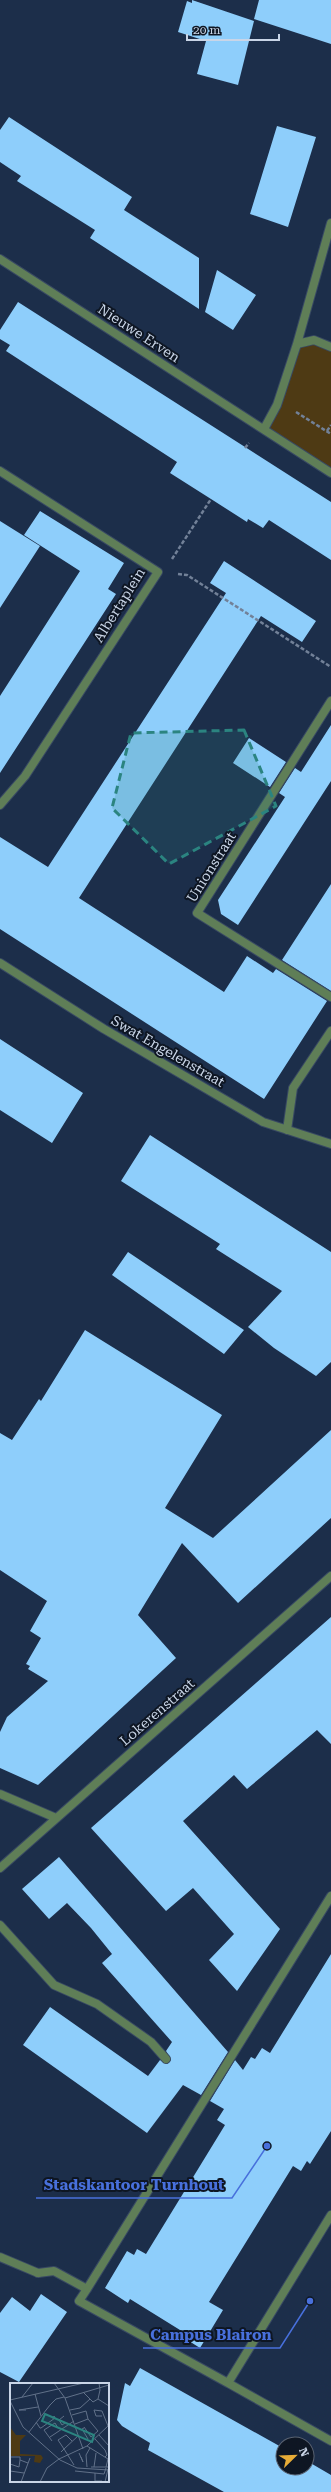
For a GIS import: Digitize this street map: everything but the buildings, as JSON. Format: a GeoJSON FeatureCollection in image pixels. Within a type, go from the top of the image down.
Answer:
{"type":"FeatureCollection","features":[{"type":"Feature","properties":{"kind":"street"},"geometry":{"type":"LineString","coordinates":[[264,429],[278,400],[297,344],[331,223]]}},
{"type":"Feature","properties":{"kind":"street","name":"Nieuwe Erven"},"geometry":{"type":"LineString","coordinates":[[0,259],[331,473]]}},
{"type":"Feature","properties":{"kind":"street"},"geometry":{"type":"LineString","coordinates":[[297,344],[314,340],[331,347]]}},
{"type":"Feature","properties":{"kind":"street","name":"Albertaplein"},"geometry":{"type":"LineString","coordinates":[[0,471],[158,572],[25,776],[0,805]]}},
{"type":"Feature","properties":{"kind":"street","name":"Unionstraat"},"geometry":{"type":"LineString","coordinates":[[331,701],[197,913],[331,997]]}},
{"type":"Feature","properties":{"kind":"street","name":"Swat Engelenstraat"},"geometry":{"type":"LineString","coordinates":[[0,963],[104,1029],[256,1118],[331,1144]]}},
{"type":"Feature","properties":{"kind":"street"},"geometry":{"type":"LineString","coordinates":[[287,1130],[293,1088],[331,1031]]}},
{"type":"Feature","properties":{"kind":"street","name":"Lokerenstraat"},"geometry":{"type":"LineString","coordinates":[[0,1868],[331,1576]]}},
{"type":"Feature","properties":{"kind":"street"},"geometry":{"type":"LineString","coordinates":[[0,1794],[56,1818]]}},
{"type":"Feature","properties":{"kind":"street"},"geometry":{"type":"LineString","coordinates":[[331,1896],[79,2301],[331,2441]]}},
{"type":"Feature","properties":{"kind":"street"},"geometry":{"type":"LineString","coordinates":[[0,1925],[54,1985],[97,2004],[150,2042],[166,2059]]}},
{"type":"Feature","properties":{"kind":"street"},"geometry":{"type":"LineString","coordinates":[[228,2383],[331,2215]]}},
{"type":"Feature","properties":{"kind":"street"},"geometry":{"type":"LineString","coordinates":[[0,2257],[38,2273],[54,2271],[87,2289]]}},
{"type":"Feature","properties":{"kind":"path"},"geometry":{"type":"LineString","coordinates":[[278,400],[331,434]]}},
{"type":"Feature","properties":{"kind":"path"},"geometry":{"type":"LineString","coordinates":[[327,431],[331,425]]}},
{"type":"Feature","properties":{"kind":"path"},"geometry":{"type":"LineString","coordinates":[[158,572],[174,557],[211,499]]}},
{"type":"Feature","properties":{"kind":"path"},"geometry":{"type":"LineString","coordinates":[[158,572],[187,575],[331,667]]}},
{"type":"Feature","properties":{"kind":"highlighted area"},"geometry":{"type":"Polygon","coordinates":[[[244,730],[276,806],[169,864],[112,808],[131,733],[244,730]]]}},
{"type":"Feature","properties":{"kind":"shaded area"},"geometry":{"type":"Polygon","coordinates":[[[314,340],[331,347],[331,473],[264,429],[297,344],[314,340]]]}},
{"type":"Feature","properties":{"kind":"place","name":"Stadskantoor Turnhout"},"geometry":{"type":"Point","coordinates":[267,2146]}},
{"type":"Feature","properties":{"kind":"place","name":"Campus Blairon"},"geometry":{"type":"Point","coordinates":[310,2301]}}]}
